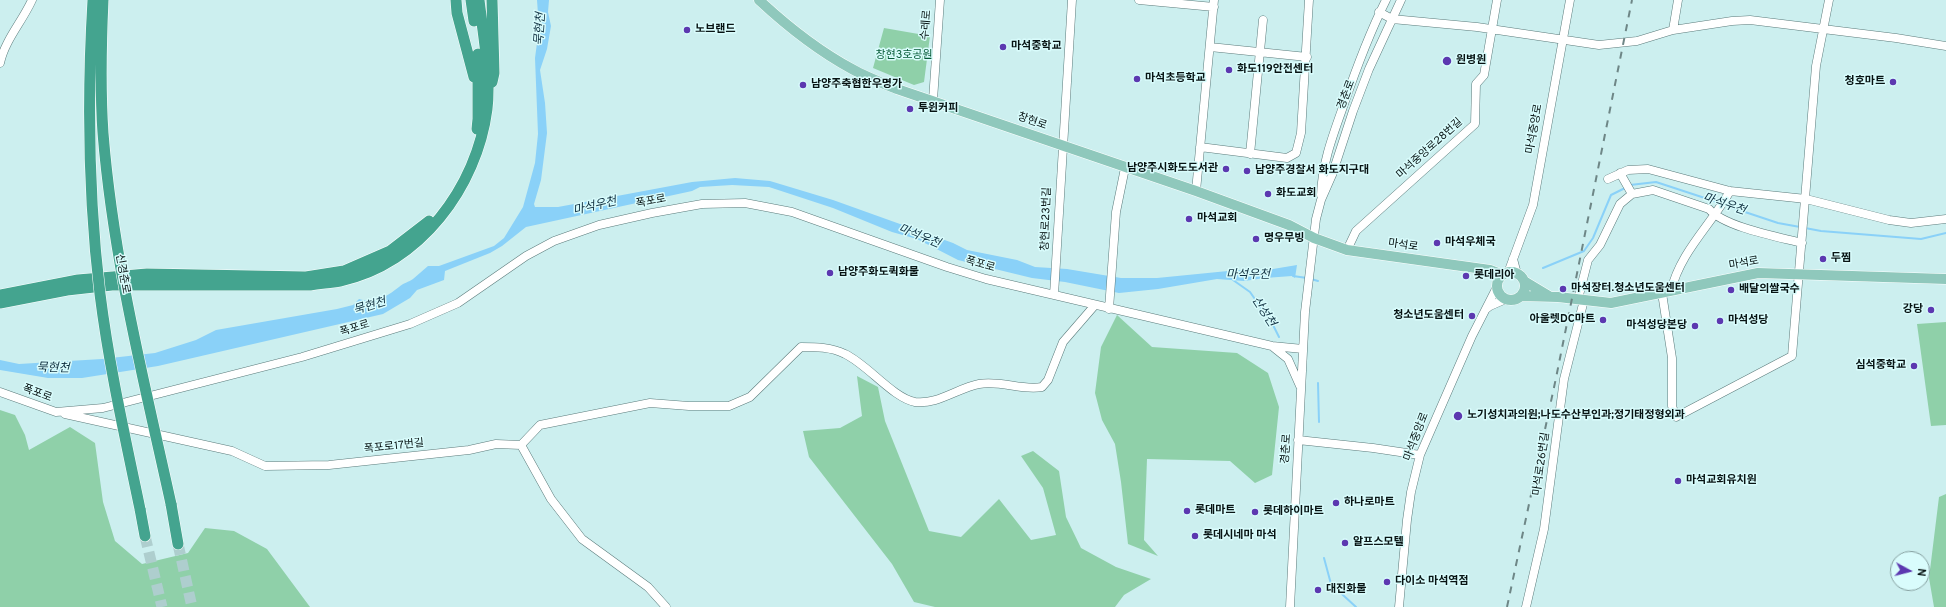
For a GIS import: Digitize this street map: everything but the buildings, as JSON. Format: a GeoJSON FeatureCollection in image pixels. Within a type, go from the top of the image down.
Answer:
{"type":"FeatureCollection","features":[{"type":"Feature","properties":{"kind":"highway","name":"신경춘로"},"geometry":{"type":"LineString","coordinates":[[93,0],[88,130],[94,235],[100,295],[114,380],[145,536]]}},
{"type":"Feature","properties":{"kind":"highway","name":"신경춘로"},"geometry":{"type":"LineString","coordinates":[[103,0],[101,93],[109,190],[125,296],[171,504],[178,544]]}},
{"type":"Feature","properties":{"kind":"highway"},"geometry":{"type":"LineString","coordinates":[[456,0],[457,13],[478,92]]}},
{"type":"Feature","properties":{"kind":"highway"},"geometry":{"type":"LineString","coordinates":[[0,294],[78,280],[147,274],[306,277],[344,271],[390,251],[415,233],[432,218],[453,189],[465,164],[476,131],[478,54],[471,0]]}},
{"type":"Feature","properties":{"kind":"highway"},"geometry":{"type":"LineString","coordinates":[[479,0],[487,78],[487,108]]}},
{"type":"Feature","properties":{"kind":"highway"},"geometry":{"type":"LineString","coordinates":[[0,303],[67,290],[112,285],[310,285],[341,281],[392,260],[419,240],[438,221],[458,192],[470,170],[480,142],[494,74],[492,0]]}},
{"type":"Feature","properties":{"kind":"main road","name":"창현로"},"geometry":{"type":"LineString","coordinates":[[758,0],[786,25],[821,51],[854,70],[897,89],[933,100],[1125,168],[1196,191],[1289,225],[1314,238]]}},
{"type":"Feature","properties":{"kind":"main road","name":"마석로"},"geometry":{"type":"LineString","coordinates":[[1314,238],[1348,250],[1490,270],[1513,275],[1549,296]]}},
{"type":"Feature","properties":{"kind":"main road","name":"마석로"},"geometry":{"type":"LineString","coordinates":[[1521,296],[1549,296],[1611,303],[1758,273],[1799,273],[1946,279]]}},
{"type":"Feature","properties":{"kind":"main road"},"geometry":{"type":"LineString","coordinates":[[1513,275],[1525,288],[1521,296],[1514,300],[1506,299],[1500,294],[1497,287],[1500,278],[1513,275]]}},
{"type":"Feature","properties":{"kind":"street"},"geometry":{"type":"LineString","coordinates":[[0,63],[5,49],[26,14],[32,0]]}},
{"type":"Feature","properties":{"kind":"street","name":"수레로"},"geometry":{"type":"LineString","coordinates":[[933,100],[940,0]]}},
{"type":"Feature","properties":{"kind":"street","name":"창현로23번길"},"geometry":{"type":"LineString","coordinates":[[1054,295],[1072,0]]}},
{"type":"Feature","properties":{"kind":"street"},"geometry":{"type":"LineString","coordinates":[[1139,0],[1214,3],[1196,191]]}},
{"type":"Feature","properties":{"kind":"street"},"geometry":{"type":"LineString","coordinates":[[1200,148],[1287,158],[1296,153],[1301,133],[1310,0]]}},
{"type":"Feature","properties":{"kind":"street","name":"경춘로"},"geometry":{"type":"LineString","coordinates":[[1290,607],[1303,349],[1310,269],[1321,200],[1322,173],[1332,138],[1357,66],[1386,0]]}},
{"type":"Feature","properties":{"kind":"street","name":"경춘로"},"geometry":{"type":"LineString","coordinates":[[1321,200],[1332,175],[1353,111],[1401,0]]}},
{"type":"Feature","properties":{"kind":"street","name":"마석중앙로28번길"},"geometry":{"type":"LineString","coordinates":[[1348,250],[1356,231],[1474,124],[1476,84],[1484,75],[1497,0]]}},
{"type":"Feature","properties":{"kind":"street","name":"마석중앙로"},"geometry":{"type":"LineString","coordinates":[[1513,275],[1512,260],[1533,206],[1570,0]]}},
{"type":"Feature","properties":{"kind":"street"},"geometry":{"type":"LineString","coordinates":[[1673,30],[1678,0]]}},
{"type":"Feature","properties":{"kind":"street"},"geometry":{"type":"LineString","coordinates":[[1728,194],[1716,214],[1693,242],[1667,292],[1672,358],[1672,406],[1676,417],[1792,356],[1816,66],[1829,0]]}},
{"type":"Feature","properties":{"kind":"street"},"geometry":{"type":"LineString","coordinates":[[1380,12],[1392,19],[1492,29],[1562,41],[1599,45],[1637,41],[1673,30],[1732,21],[1750,20],[1915,40],[1946,46]]}},
{"type":"Feature","properties":{"kind":"street"},"geometry":{"type":"LineString","coordinates":[[1250,154],[1261,54],[1263,20]]}},
{"type":"Feature","properties":{"kind":"street"},"geometry":{"type":"LineString","coordinates":[[1210,47],[1261,54],[1307,57]]}},
{"type":"Feature","properties":{"kind":"street"},"geometry":{"type":"LineString","coordinates":[[1109,309],[1116,212],[1125,168]]}},
{"type":"Feature","properties":{"kind":"street"},"geometry":{"type":"LineString","coordinates":[[1608,180],[1622,176],[1633,169],[1648,169],[1728,194],[1806,199],[1896,221],[1912,223],[1946,219]]}},
{"type":"Feature","properties":{"kind":"street"},"geometry":{"type":"LineString","coordinates":[[1622,176],[1631,192],[1653,190],[1709,209],[1716,214],[1761,233],[1802,243]]}},
{"type":"Feature","properties":{"kind":"street","name":"마석로26번길"},"geometry":{"type":"LineString","coordinates":[[1526,607],[1544,528],[1564,379],[1588,260],[1600,245],[1620,204],[1631,192]]}},
{"type":"Feature","properties":{"kind":"street","name":"폭포로"},"geometry":{"type":"LineString","coordinates":[[0,392],[56,412],[103,408],[302,357],[410,324],[458,303],[526,256],[554,241],[599,225],[702,204],[745,203],[792,212],[947,267],[986,279],[1272,346],[1303,349]]}},
{"type":"Feature","properties":{"kind":"street","name":"마석중앙로"},"geometry":{"type":"LineString","coordinates":[[1399,607],[1408,513],[1411,492],[1420,455],[1484,311],[1497,287]]}},
{"type":"Feature","properties":{"kind":"street"},"geometry":{"type":"LineString","coordinates":[[1484,311],[1490,306],[1506,299]]}},
{"type":"Feature","properties":{"kind":"street"},"geometry":{"type":"LineString","coordinates":[[666,607],[648,587],[582,539],[551,499],[521,445],[540,425],[650,403],[688,406],[729,406],[750,397],[801,347],[825,348],[846,354],[879,378],[898,395],[915,402],[934,400],[979,384],[1000,383],[1034,389],[1042,387],[1048,380],[1063,342],[1095,305]]}},
{"type":"Feature","properties":{"kind":"street"},"geometry":{"type":"LineString","coordinates":[[1272,346],[1288,359],[1301,390]]}},
{"type":"Feature","properties":{"kind":"street","name":"폭포로17번길"},"geometry":{"type":"LineString","coordinates":[[56,412],[232,451],[265,466],[329,465],[469,450],[496,444],[521,445]]}},
{"type":"Feature","properties":{"kind":"street"},"geometry":{"type":"LineString","coordinates":[[1298,440],[1373,448],[1420,455]]}},
{"type":"Feature","properties":{"kind":"green space","name":"창현3호공원"},"geometry":{"type":"Polygon","coordinates":[[[884,28],[930,36],[924,82],[914,85],[873,68],[884,28]]]}},
{"type":"Feature","properties":{"kind":"green space"},"geometry":{"type":"Polygon","coordinates":[[[1117,315],[1152,347],[1237,353],[1268,373],[1279,407],[1272,475],[1255,483],[1230,461],[1147,459],[1144,540],[1158,556],[1128,544],[1115,444],[1102,420],[1095,393],[1101,347],[1117,315]]]}},
{"type":"Feature","properties":{"kind":"green space"},"geometry":{"type":"Polygon","coordinates":[[[1946,322],[1946,425],[1931,426],[1917,324],[1946,322]]]}},
{"type":"Feature","properties":{"kind":"green space"},"geometry":{"type":"Polygon","coordinates":[[[857,376],[878,387],[885,421],[929,531],[961,537],[999,499],[1031,540],[1056,535],[1043,488],[1021,456],[1033,451],[1059,471],[1066,517],[1081,548],[1116,567],[1151,579],[1124,595],[1115,607],[935,607],[914,602],[892,564],[809,457],[803,431],[840,428],[862,416],[857,376]]]}},
{"type":"Feature","properties":{"kind":"green space"},"geometry":{"type":"Polygon","coordinates":[[[0,410],[15,415],[25,435],[29,450],[70,427],[95,443],[103,502],[115,541],[142,564],[188,553],[205,528],[234,531],[267,549],[310,607],[0,607],[0,410]]]}},
{"type":"Feature","properties":{"kind":"green space"},"geometry":{"type":"Polygon","coordinates":[[[1946,494],[1946,607],[1934,607],[1930,584],[1930,570],[1939,497],[1946,494]]]}},
{"type":"Feature","properties":{"kind":"water","name":"묵현천"},"geometry":{"type":"Polygon","coordinates":[[[537,0],[549,0],[548,12],[551,26],[547,49],[540,70],[545,103],[547,133],[541,180],[534,204],[535,207],[558,207],[692,182],[735,178],[770,181],[833,200],[953,243],[967,250],[1017,260],[1035,267],[1067,269],[1121,278],[1157,278],[1238,270],[1255,272],[1297,265],[1295,278],[1292,276],[1244,281],[1217,279],[1158,289],[1119,293],[1065,282],[1032,278],[958,260],[917,239],[892,232],[833,208],[769,187],[732,185],[700,187],[692,191],[526,227],[502,246],[490,253],[445,271],[444,280],[417,290],[410,298],[383,314],[158,366],[82,378],[48,378],[0,370],[0,360],[19,364],[102,359],[155,353],[196,340],[216,330],[337,309],[353,305],[359,299],[370,301],[380,299],[394,291],[402,284],[411,280],[428,266],[439,266],[494,246],[504,238],[523,207],[535,163],[538,134],[535,58],[539,28],[537,0]]]}},
{"type":"Feature","properties":{"kind":"waterway","name":"마석우천"},"geometry":{"type":"LineString","coordinates":[[1630,185],[1656,182],[1720,203]]}},
{"type":"Feature","properties":{"kind":"waterway","name":"마석우천"},"geometry":{"type":"LineString","coordinates":[[1543,268],[1584,251],[1593,238],[1611,195],[1627,187]]}},
{"type":"Feature","properties":{"kind":"waterway","name":"마석우천"},"geometry":{"type":"LineString","coordinates":[[1724,205],[1778,223],[1800,227]]}},
{"type":"Feature","properties":{"kind":"waterway","name":"마석우천"},"geometry":{"type":"LineString","coordinates":[[1805,228],[1821,231],[1921,239],[1946,233]]}},
{"type":"Feature","properties":{"kind":"waterway","name":"마석우천"},"geometry":{"type":"LineString","coordinates":[[1293,276],[1307,278]]}},
{"type":"Feature","properties":{"kind":"waterway","name":"마석우천"},"geometry":{"type":"LineString","coordinates":[[1311,279],[1318,281]]}},
{"type":"Feature","properties":{"kind":"waterway","name":"산성천"},"geometry":{"type":"LineString","coordinates":[[1233,280],[1250,292],[1273,325],[1279,337]]}},
{"type":"Feature","properties":{"kind":"waterway","name":"산성천"},"geometry":{"type":"LineString","coordinates":[[1318,383],[1319,422]]}},
{"type":"Feature","properties":{"kind":"waterway","name":"산성천"},"geometry":{"type":"LineString","coordinates":[[1324,558],[1331,584],[1356,607]]}},
{"type":"Feature","properties":{"kind":"tunnel"},"geometry":{"type":"LineString","coordinates":[[145,536],[162,607]]}},
{"type":"Feature","properties":{"kind":"tunnel"},"geometry":{"type":"LineString","coordinates":[[178,544],[192,607]]}},
{"type":"Feature","properties":{"kind":"railway"},"geometry":{"type":"LineString","coordinates":[[1507,607],[1556,378],[1632,0]]}},
{"type":"Feature","properties":{"kind":"place","name":"노브랜드"},"geometry":{"type":"Point","coordinates":[687,30]}},
{"type":"Feature","properties":{"kind":"place","name":"마석중학교"},"geometry":{"type":"Point","coordinates":[1003,47]}},
{"type":"Feature","properties":{"kind":"place","name":"원병원"},"geometry":{"type":"Point","coordinates":[1447,61]}},
{"type":"Feature","properties":{"kind":"place","name":"화도119안전센터"},"geometry":{"type":"Point","coordinates":[1229,70]}},
{"type":"Feature","properties":{"kind":"place","name":"마석초등학교"},"geometry":{"type":"Point","coordinates":[1137,79]}},
{"type":"Feature","properties":{"kind":"place","name":"청호마트"},"geometry":{"type":"Point","coordinates":[1893,82]}},
{"type":"Feature","properties":{"kind":"place","name":"남양주축협한우명가"},"geometry":{"type":"Point","coordinates":[803,85]}},
{"type":"Feature","properties":{"kind":"place","name":"투윈커피"},"geometry":{"type":"Point","coordinates":[910,109]}},
{"type":"Feature","properties":{"kind":"place","name":"남양주시화도도서관"},"geometry":{"type":"Point","coordinates":[1226,169]}},
{"type":"Feature","properties":{"kind":"place","name":"남양주경찰서 화도지구대"},"geometry":{"type":"Point","coordinates":[1247,171]}},
{"type":"Feature","properties":{"kind":"place","name":"화도교회"},"geometry":{"type":"Point","coordinates":[1268,194]}},
{"type":"Feature","properties":{"kind":"place","name":"마석교회"},"geometry":{"type":"Point","coordinates":[1189,219]}},
{"type":"Feature","properties":{"kind":"place","name":"명우무빙"},"geometry":{"type":"Point","coordinates":[1256,239]}},
{"type":"Feature","properties":{"kind":"place","name":"마석우체국"},"geometry":{"type":"Point","coordinates":[1437,243]}},
{"type":"Feature","properties":{"kind":"place","name":"두찜"},"geometry":{"type":"Point","coordinates":[1823,259]}},
{"type":"Feature","properties":{"kind":"place","name":"남양주화도퀵화물"},"geometry":{"type":"Point","coordinates":[830,273]}},
{"type":"Feature","properties":{"kind":"place","name":"롯데리아"},"geometry":{"type":"Point","coordinates":[1466,276]}},
{"type":"Feature","properties":{"kind":"place","name":"마석장터.청소년도움센터"},"geometry":{"type":"Point","coordinates":[1563,289]}},
{"type":"Feature","properties":{"kind":"place","name":"배달의쌀국수"},"geometry":{"type":"Point","coordinates":[1731,290]}},
{"type":"Feature","properties":{"kind":"place","name":"강당"},"geometry":{"type":"Point","coordinates":[1931,310]}},
{"type":"Feature","properties":{"kind":"place","name":"청소년도움센터"},"geometry":{"type":"Point","coordinates":[1472,316]}},
{"type":"Feature","properties":{"kind":"place","name":"아울렛DC마트"},"geometry":{"type":"Point","coordinates":[1603,320]}},
{"type":"Feature","properties":{"kind":"place","name":"마석성당"},"geometry":{"type":"Point","coordinates":[1720,321]}},
{"type":"Feature","properties":{"kind":"place","name":"마석성당본당"},"geometry":{"type":"Point","coordinates":[1695,326]}},
{"type":"Feature","properties":{"kind":"place","name":"심석중학교"},"geometry":{"type":"Point","coordinates":[1914,366]}},
{"type":"Feature","properties":{"kind":"place","name":"노기성치과의원;나도수산부인과;정기태정형외과"},"geometry":{"type":"Point","coordinates":[1458,416]}},
{"type":"Feature","properties":{"kind":"place","name":"마석교회유치원"},"geometry":{"type":"Point","coordinates":[1678,481]}},
{"type":"Feature","properties":{"kind":"place","name":"하나로마트"},"geometry":{"type":"Point","coordinates":[1336,503]}},
{"type":"Feature","properties":{"kind":"place","name":"롯데마트"},"geometry":{"type":"Point","coordinates":[1187,511]}},
{"type":"Feature","properties":{"kind":"place","name":"롯데하이마트"},"geometry":{"type":"Point","coordinates":[1255,512]}},
{"type":"Feature","properties":{"kind":"place","name":"롯데시네마 마석"},"geometry":{"type":"Point","coordinates":[1195,536]}},
{"type":"Feature","properties":{"kind":"place","name":"알프스모텔"},"geometry":{"type":"Point","coordinates":[1345,543]}},
{"type":"Feature","properties":{"kind":"place","name":"다이소 마석역점"},"geometry":{"type":"Point","coordinates":[1387,582]}},
{"type":"Feature","properties":{"kind":"place","name":"대진화물"},"geometry":{"type":"Point","coordinates":[1318,590]}}]}
